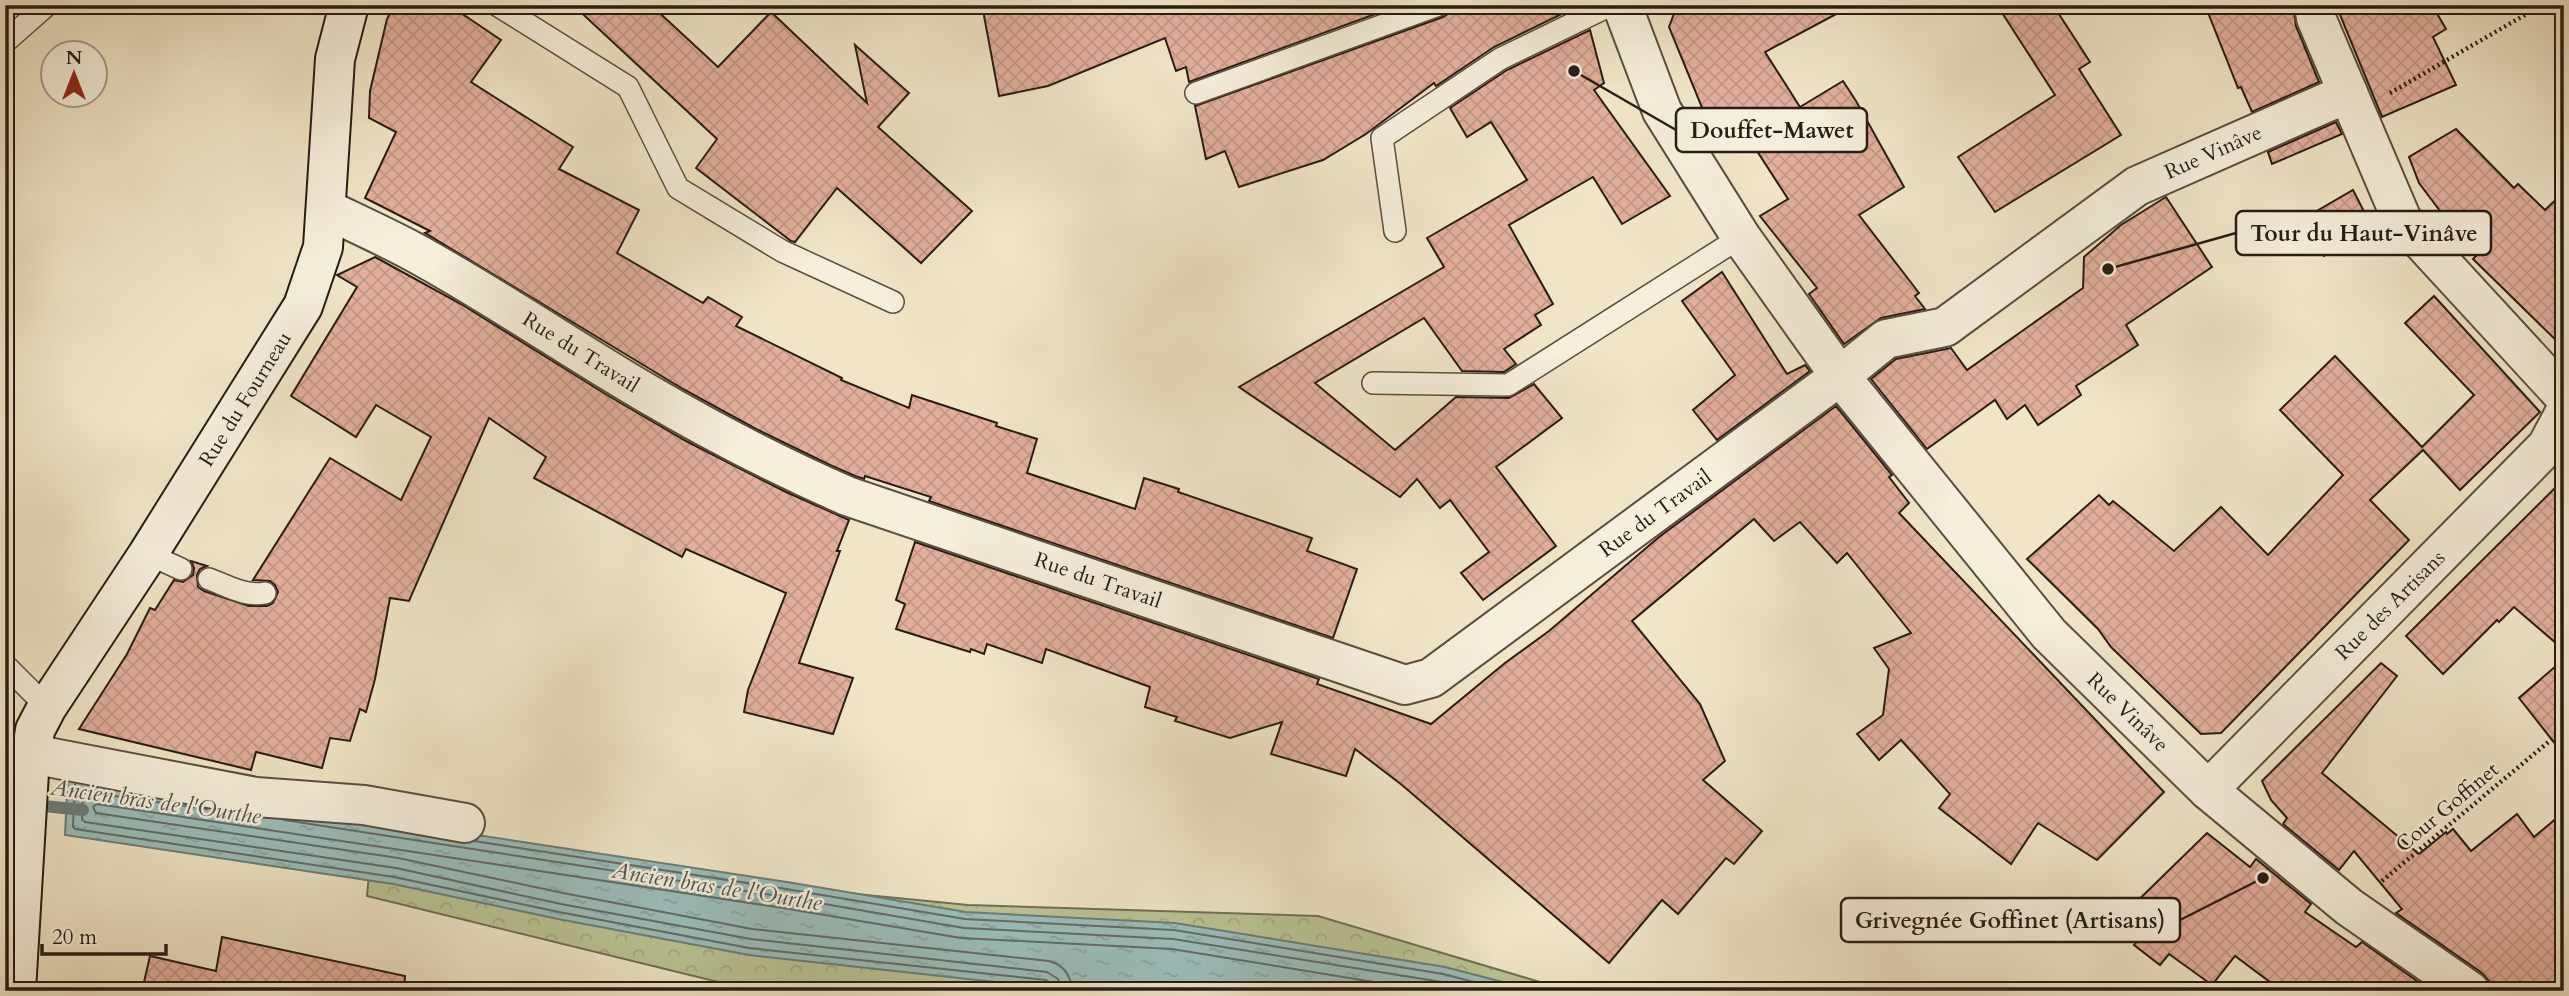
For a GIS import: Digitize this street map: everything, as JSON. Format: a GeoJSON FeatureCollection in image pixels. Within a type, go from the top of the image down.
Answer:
{"type":"FeatureCollection","features":[{"type":"Feature","properties":{"kind":"street","name":"Rue du Fourneau"},"geometry":{"type":"LineString","coordinates":[[16,991],[24,841],[36,730],[47,707],[164,561],[303,306],[323,247],[335,59],[349,5]]}},
{"type":"Feature","properties":{"kind":"street","name":"Rue Vinâve"},"geometry":{"type":"LineString","coordinates":[[1622,5],[1662,111],[1741,237],[1840,376],[2049,634],[2208,790],[2349,907],[2470,991]]}},
{"type":"Feature","properties":{"kind":"street"},"geometry":{"type":"LineString","coordinates":[[2314,5],[2316,18],[2402,220],[2564,395]]}},
{"type":"Feature","properties":{"kind":"street","name":"Rue Vinâve"},"geometry":{"type":"LineString","coordinates":[[1840,376],[1886,339],[1945,327],[2137,186],[2352,102]]}},
{"type":"Feature","properties":{"kind":"street","name":"Rue du Travail"},"geometry":{"type":"LineString","coordinates":[[326,209],[412,251],[732,442],[847,496],[1405,685],[1431,678],[1840,376]]}},
{"type":"Feature","properties":{"kind":"street","name":"Rue des Artisans"},"geometry":{"type":"LineString","coordinates":[[2208,790],[2547,446],[2564,414]]}},
{"type":"Feature","properties":{"kind":"street"},"geometry":{"type":"LineString","coordinates":[[31,763],[256,797],[364,805],[465,823]]}},
{"type":"Feature","properties":{"kind":"lane"},"geometry":{"type":"LineString","coordinates":[[5,42],[47,5]]}},
{"type":"Feature","properties":{"kind":"lane"},"geometry":{"type":"LineString","coordinates":[[498,5],[628,87],[678,188],[782,251],[893,303]]}},
{"type":"Feature","properties":{"kind":"lane"},"geometry":{"type":"LineString","coordinates":[[1196,93],[1439,5]]}},
{"type":"Feature","properties":{"kind":"lane"},"geometry":{"type":"LineString","coordinates":[[1395,232],[1382,138],[1500,59],[1611,5]]}},
{"type":"Feature","properties":{"kind":"lane"},"geometry":{"type":"LineString","coordinates":[[1373,383],[1508,385],[1741,237]]}},
{"type":"Feature","properties":{"kind":"lane"},"geometry":{"type":"LineString","coordinates":[[209,579],[254,595],[265,593]]}},
{"type":"Feature","properties":{"kind":"lane"},"geometry":{"type":"LineString","coordinates":[[5,665],[47,707]]}},
{"type":"Feature","properties":{"kind":"path"},"geometry":{"type":"LineString","coordinates":[[2352,102],[2542,5]]}},
{"type":"Feature","properties":{"kind":"path"},"geometry":{"type":"LineString","coordinates":[[2558,5],[2564,16]]}},
{"type":"Feature","properties":{"kind":"path","name":"Cour Goffinet"},"geometry":{"type":"LineString","coordinates":[[2349,907],[2564,729]]}},
{"type":"Feature","properties":{"kind":"green space"},"geometry":{"type":"Polygon","coordinates":[[[373,833],[744,883],[968,905],[1318,916],[1570,991],[755,991],[367,896],[373,833]]]}},
{"type":"Feature","properties":{"kind":"water"},"geometry":{"type":"Polygon","coordinates":[[[68,773],[787,882],[966,912],[1175,923],[1445,967],[1537,991],[1084,991],[749,955],[393,884],[65,835],[68,773]]]}},
{"type":"Feature","properties":{"kind":"building"},"geometry":{"type":"Polygon","coordinates":[[[394,5],[449,5],[501,40],[471,82],[573,147],[559,169],[639,210],[617,253],[703,303],[708,297],[742,317],[736,326],[842,378],[841,380],[909,408],[912,395],[1037,439],[1027,473],[1135,509],[1144,478],[1312,538],[1307,551],[1357,569],[1333,638],[929,501],[931,497],[865,476],[864,479],[830,465],[683,389],[425,233],[430,231],[365,198],[396,132],[369,118],[370,91],[387,19],[394,5]]]}},
{"type":"Feature","properties":{"kind":"building"},"geometry":{"type":"Polygon","coordinates":[[[573,5],[651,5],[718,67],[771,12],[867,103],[855,45],[909,93],[878,127],[972,211],[921,263],[837,188],[795,242],[791,241],[696,168],[717,139],[573,5]]]}},
{"type":"Feature","properties":{"kind":"building"},"geometry":{"type":"Polygon","coordinates":[[[982,5],[1400,5],[1189,82],[1186,67],[1176,71],[1165,38],[1048,86],[999,96],[982,5]]]}},
{"type":"Feature","properties":{"kind":"building"},"geometry":{"type":"Polygon","coordinates":[[[1452,5],[1580,5],[1494,47],[1436,86],[1434,83],[1366,134],[1323,160],[1239,187],[1225,151],[1206,159],[1195,106],[1443,17],[1449,13],[1452,5]]]}},
{"type":"Feature","properties":{"kind":"building"},"geometry":{"type":"Polygon","coordinates":[[[1686,5],[1853,5],[1765,52],[1800,107],[1843,81],[1856,101],[1904,187],[1859,215],[1919,293],[1915,296],[1925,309],[1881,318],[1844,344],[1809,294],[1817,288],[1760,216],[1788,199],[1735,117],[1712,132],[1669,27],[1675,11],[1686,5]]]}},
{"type":"Feature","properties":{"kind":"building"},"geometry":{"type":"Polygon","coordinates":[[[1997,5],[2053,5],[2090,62],[2079,69],[2121,135],[1995,212],[1958,157],[2055,95],[1997,5]]]}},
{"type":"Feature","properties":{"kind":"building"},"geometry":{"type":"Polygon","coordinates":[[[2205,5],[2293,5],[2296,26],[2319,82],[2252,112],[2241,87],[2238,88],[2205,5]]]}},
{"type":"Feature","properties":{"kind":"building"},"geometry":{"type":"Polygon","coordinates":[[[2336,5],[2432,5],[2446,29],[2433,37],[2456,85],[2382,117],[2336,5]]]}},
{"type":"Feature","properties":{"kind":"building"},"geometry":{"type":"Polygon","coordinates":[[[1590,30],[1604,83],[1594,90],[1670,196],[1622,224],[1593,177],[1509,225],[1553,304],[1535,315],[1541,325],[1504,349],[1516,364],[1504,372],[1462,371],[1424,318],[1315,383],[1395,450],[1456,397],[1509,398],[1534,384],[1562,418],[1496,467],[1556,546],[1483,600],[1461,573],[1489,552],[1450,500],[1440,508],[1417,479],[1400,497],[1239,387],[1444,267],[1427,238],[1527,180],[1491,122],[1467,137],[1450,108],[1507,70],[1590,30]]]}},
{"type":"Feature","properties":{"kind":"building"},"geometry":{"type":"Polygon","coordinates":[[[2336,122],[2342,134],[2272,164],[2268,152],[2336,122]]]}},
{"type":"Feature","properties":{"kind":"building"},"geometry":{"type":"Polygon","coordinates":[[[2456,129],[2514,188],[2518,184],[2545,210],[2564,192],[2564,348],[2473,259],[2477,255],[2419,183],[2409,157],[2456,129]]]}},
{"type":"Feature","properties":{"kind":"building"},"geometry":{"type":"Polygon","coordinates":[[[2353,190],[2373,229],[2324,256],[2303,219],[2353,190]]]}},
{"type":"Feature","properties":{"kind":"building"},"geometry":{"type":"Polygon","coordinates":[[[2166,197],[2212,267],[2126,325],[2138,345],[2076,386],[2081,395],[2038,425],[2025,405],[2007,419],[1995,400],[1927,449],[1871,379],[1896,359],[1951,348],[1967,370],[2083,288],[2084,257],[2121,225],[2166,197]]]}},
{"type":"Feature","properties":{"kind":"building"},"geometry":{"type":"Polygon","coordinates":[[[375,257],[461,304],[686,441],[786,492],[849,520],[799,663],[853,678],[833,734],[744,712],[748,690],[786,593],[686,549],[682,557],[534,478],[546,457],[489,418],[409,601],[390,598],[366,712],[360,709],[350,741],[330,738],[322,768],[256,752],[251,770],[79,729],[127,654],[150,608],[155,610],[174,580],[183,582],[193,575],[191,561],[207,566],[200,569],[197,575],[198,587],[204,591],[249,606],[267,606],[273,603],[278,592],[275,585],[270,581],[253,580],[330,458],[401,500],[431,437],[376,405],[356,437],[291,396],[357,287],[337,275],[375,257]]]}},
{"type":"Feature","properties":{"kind":"building"},"geometry":{"type":"Polygon","coordinates":[[[1722,272],[1787,374],[1805,365],[1810,371],[1717,440],[1693,410],[1735,375],[1682,301],[1722,272]]]}},
{"type":"Feature","properties":{"kind":"building"},"geometry":{"type":"Polygon","coordinates":[[[2434,296],[2540,412],[2460,490],[2423,450],[2370,500],[2409,540],[2221,733],[2201,734],[2111,647],[2098,629],[2027,559],[2099,495],[2109,505],[2113,501],[2174,551],[2221,507],[2268,555],[2343,475],[2280,410],[2335,356],[2422,447],[2474,395],[2405,323],[2434,296]]]}},
{"type":"Feature","properties":{"kind":"building"},"geometry":{"type":"Polygon","coordinates":[[[1836,406],[1892,475],[1889,477],[1909,503],[1899,513],[2164,792],[2097,860],[2038,823],[2011,864],[1939,808],[1950,794],[1901,740],[1879,760],[1857,734],[1883,715],[1889,669],[1874,648],[1911,633],[1847,553],[1837,563],[1800,522],[1774,541],[1754,519],[1632,621],[1700,704],[1725,761],[1703,780],[1762,831],[1734,864],[1726,858],[1678,914],[1662,900],[1609,963],[1402,785],[1355,749],[1346,776],[1271,754],[1282,722],[1230,738],[1175,721],[1177,717],[1145,707],[1150,687],[1046,649],[1042,663],[987,644],[984,654],[971,649],[970,652],[896,629],[905,604],[896,600],[915,542],[1319,679],[1317,684],[1431,724],[1505,663],[1549,631],[1659,537],[1836,406]]]}},
{"type":"Feature","properties":{"kind":"building"},"geometry":{"type":"Polygon","coordinates":[[[2564,479],[2564,650],[2514,607],[2499,622],[2497,620],[2443,674],[2406,636],[2564,479]]]}},
{"type":"Feature","properties":{"kind":"building"},"geometry":{"type":"Polygon","coordinates":[[[2564,659],[2564,755],[2519,698],[2564,659]]]}},
{"type":"Feature","properties":{"kind":"building"},"geometry":{"type":"Polygon","coordinates":[[[2381,663],[2397,676],[2322,773],[2419,854],[2453,829],[2471,851],[2517,814],[2534,837],[2564,812],[2564,991],[2492,991],[2489,981],[2482,973],[2396,913],[2402,909],[2354,851],[2339,870],[2283,824],[2287,818],[2271,800],[2262,781],[2381,663]]]}},
{"type":"Feature","properties":{"kind":"building"},"geometry":{"type":"Polygon","coordinates":[[[2207,833],[2250,867],[2256,859],[2311,904],[2305,912],[2356,947],[2362,942],[2431,991],[2282,991],[2235,956],[2212,985],[2169,954],[2160,965],[2134,945],[2142,934],[2121,917],[2207,833]]]}},
{"type":"Feature","properties":{"kind":"building"},"geometry":{"type":"Polygon","coordinates":[[[222,937],[405,976],[404,991],[142,991],[150,956],[216,971],[222,937]]]}},
{"type":"Feature","properties":{"kind":"waterway","name":"Ancien bras de l'Ourthe"},"geometry":{"type":"LineString","coordinates":[[5,802],[83,810]]}},
{"type":"Feature","properties":{"kind":"place","name":"Douffet-Mawet"},"geometry":{"type":"Point","coordinates":[1574,71]}},
{"type":"Feature","properties":{"kind":"place","name":"Tour du Haut-Vinâve"},"geometry":{"type":"Point","coordinates":[2108,269]}},
{"type":"Feature","properties":{"kind":"place","name":"Grivegnée Goffinet (Artisans)"},"geometry":{"type":"Point","coordinates":[2263,878]}}]}
